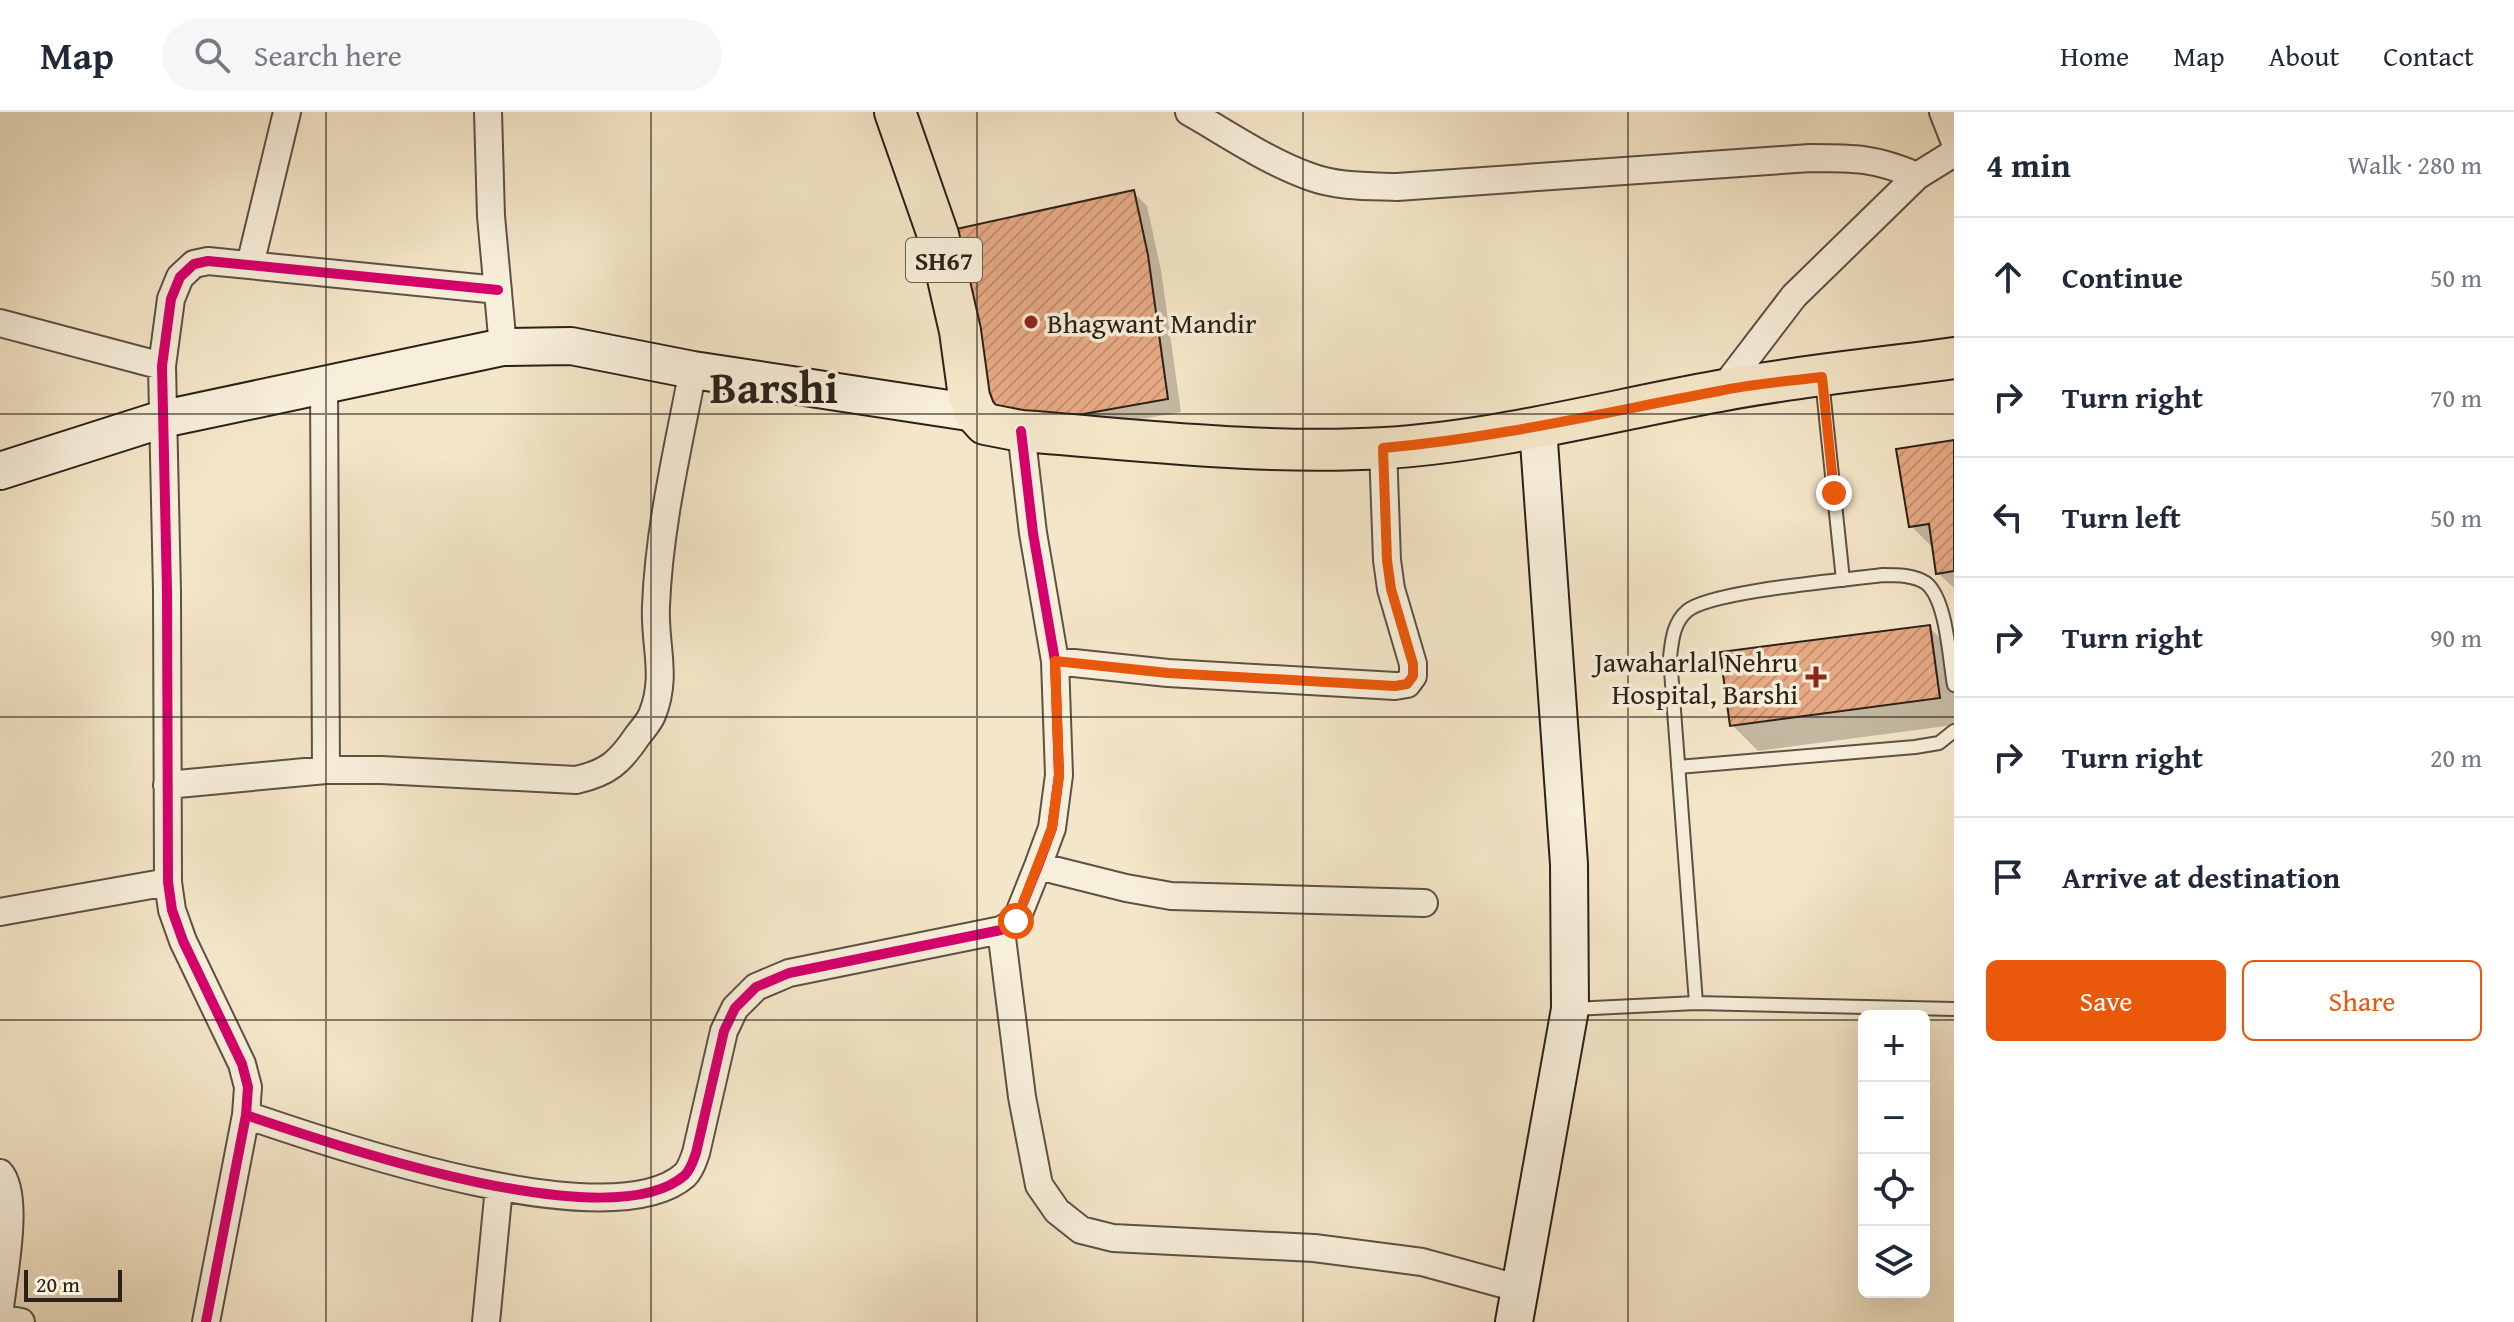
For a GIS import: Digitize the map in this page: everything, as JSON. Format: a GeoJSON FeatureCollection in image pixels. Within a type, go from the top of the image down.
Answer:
{"type":"FeatureCollection","features":[{"type":"Feature","properties":{"kind":"main road","name":"SH67"},"geometry":{"type":"LineString","coordinates":[[895,112],[938,235],[960,331],[969,397],[975,413]]}},
{"type":"Feature","properties":{"kind":"main road"},"geometry":{"type":"LineString","coordinates":[[0,471],[163,419],[503,347],[571,346],[693,370],[975,413],[985,424],[1021,431],[1250,448],[1383,448],[1456,441],[1538,428],[1722,390],[1954,358]]}},
{"type":"Feature","properties":{"kind":"main road"},"geometry":{"type":"LineString","coordinates":[[1517,1305],[1570,1009],[1569,864],[1538,428]]}},
{"type":"Feature","properties":{"kind":"street"},"geometry":{"type":"LineString","coordinates":[[250,265],[287,112]]}},
{"type":"Feature","properties":{"kind":"street"},"geometry":{"type":"LineString","coordinates":[[488,112],[491,216],[503,347]]}},
{"type":"Feature","properties":{"kind":"street"},"geometry":{"type":"LineString","coordinates":[[1189,112],[1277,162],[1312,178],[1348,185],[1397,187],[1810,158],[1855,158],[1889,163],[1917,176]]}},
{"type":"Feature","properties":{"kind":"street"},"geometry":{"type":"LineString","coordinates":[[1943,112],[1954,140]]}},
{"type":"Feature","properties":{"kind":"street"},"geometry":{"type":"LineString","coordinates":[[1722,390],[1794,296],[1917,176],[1954,153]]}},
{"type":"Feature","properties":{"kind":"street"},"geometry":{"type":"LineString","coordinates":[[206,1322],[246,1115],[248,1087],[242,1064],[183,941],[172,910],[168,882],[162,366],[171,299],[180,277],[194,264],[208,261],[498,290]]}},
{"type":"Feature","properties":{"kind":"street"},"geometry":{"type":"LineString","coordinates":[[0,323],[162,366]]}},
{"type":"Feature","properties":{"kind":"street"},"geometry":{"type":"LineString","coordinates":[[167,785],[326,770],[576,780],[598,775],[622,759],[651,717],[660,686],[655,610],[670,492],[693,370]]}},
{"type":"Feature","properties":{"kind":"street"},"geometry":{"type":"LineString","coordinates":[[324,385],[326,770]]}},
{"type":"Feature","properties":{"kind":"street"},"geometry":{"type":"LineString","coordinates":[[246,1115],[370,1156],[499,1187],[577,1197],[617,1196],[672,1185],[688,1172],[696,1153],[724,1031],[735,1008],[756,987],[789,973],[1001,930],[1016,921],[1052,828],[1059,775],[1055,661],[1033,533],[1021,431]]}},
{"type":"Feature","properties":{"kind":"street"},"geometry":{"type":"LineString","coordinates":[[1055,661],[1168,673],[1395,686],[1407,684],[1413,676],[1413,664],[1391,589],[1383,448]]}},
{"type":"Feature","properties":{"kind":"street"},"geometry":{"type":"LineString","coordinates":[[1038,866],[1171,896],[1424,903]]}},
{"type":"Feature","properties":{"kind":"street"},"geometry":{"type":"LineString","coordinates":[[0,912],[168,882]]}},
{"type":"Feature","properties":{"kind":"street"},"geometry":{"type":"LineString","coordinates":[[1001,930],[1022,1097],[1039,1185],[1057,1211],[1081,1230],[1113,1238],[1314,1248],[1422,1262],[1517,1305]]}},
{"type":"Feature","properties":{"kind":"street"},"geometry":{"type":"LineString","coordinates":[[0,1173],[5,1178],[10,1200],[0,1308]]}},
{"type":"Feature","properties":{"kind":"street"},"geometry":{"type":"LineString","coordinates":[[486,1322],[499,1187]]}},
{"type":"Feature","properties":{"kind":"street"},"geometry":{"type":"LineString","coordinates":[[0,1318],[21,1322]]}},
{"type":"Feature","properties":{"kind":"lane"},"geometry":{"type":"LineString","coordinates":[[1822,377],[1843,580]]}},
{"type":"Feature","properties":{"kind":"lane"},"geometry":{"type":"LineString","coordinates":[[1696,1003],[1670,657],[1673,632],[1686,611],[1713,598],[1902,575],[1925,582],[1939,598],[1954,685]]}},
{"type":"Feature","properties":{"kind":"lane"},"geometry":{"type":"LineString","coordinates":[[1678,767],[1915,747],[1939,743],[1954,731]]}},
{"type":"Feature","properties":{"kind":"lane"},"geometry":{"type":"LineString","coordinates":[[1570,1009],[1696,1003],[1954,1009]]}},
{"type":"Feature","properties":{"kind":"building","name":"Bhagwant Mandir"},"geometry":{"type":"Polygon","coordinates":[[[1134,190],[1148,255],[1168,399],[1027,424],[988,414],[947,231],[1134,190]]]}},
{"type":"Feature","properties":{"kind":"building"},"geometry":{"type":"Polygon","coordinates":[[[1954,440],[1954,571],[1936,574],[1929,524],[1909,527],[1896,449],[1954,440]]]}},
{"type":"Feature","properties":{"kind":"building"},"geometry":{"type":"Polygon","coordinates":[[[1930,625],[1940,698],[1730,726],[1720,652],[1930,625]]]}},
{"type":"Feature","properties":{"kind":"cycle path"},"geometry":{"type":"LineString","coordinates":[[206,1322],[246,1115],[248,1087],[242,1064],[183,941],[172,910],[168,882],[162,366],[171,299],[180,277],[194,264],[208,261],[498,290]]}},
{"type":"Feature","properties":{"kind":"cycle path"},"geometry":{"type":"LineString","coordinates":[[246,1115],[340,1146],[470,1181],[536,1193],[597,1198],[648,1193],[685,1175],[690,1168],[724,1031],[735,1008],[756,987],[789,973],[1001,930],[1016,921],[1052,828],[1059,775],[1055,661],[1033,533],[1021,431]]}},
{"type":"Feature","properties":{"kind":"place","name":"Bhagwant Mandir"},"geometry":{"type":"Point","coordinates":[1031,322]}},
{"type":"Feature","properties":{"kind":"place","name":"Jawaharlal Nehru Hospital, Barshi"},"geometry":{"type":"Point","coordinates":[1816,677]}},
{"type":"Feature","properties":{"kind":"district","name":"Barshi"},"geometry":{"type":"Point","coordinates":[774,387]}},
{"type":"Feature","properties":{"kind":"route"},"geometry":{"type":"LineString","coordinates":[[1016,921],[1052,828],[1059,775],[1055,661],[1168,673],[1395,686],[1407,684],[1413,676],[1413,664],[1391,589],[1383,448],[1538,428],[1722,390],[1822,377],[1834,493]]}}]}
